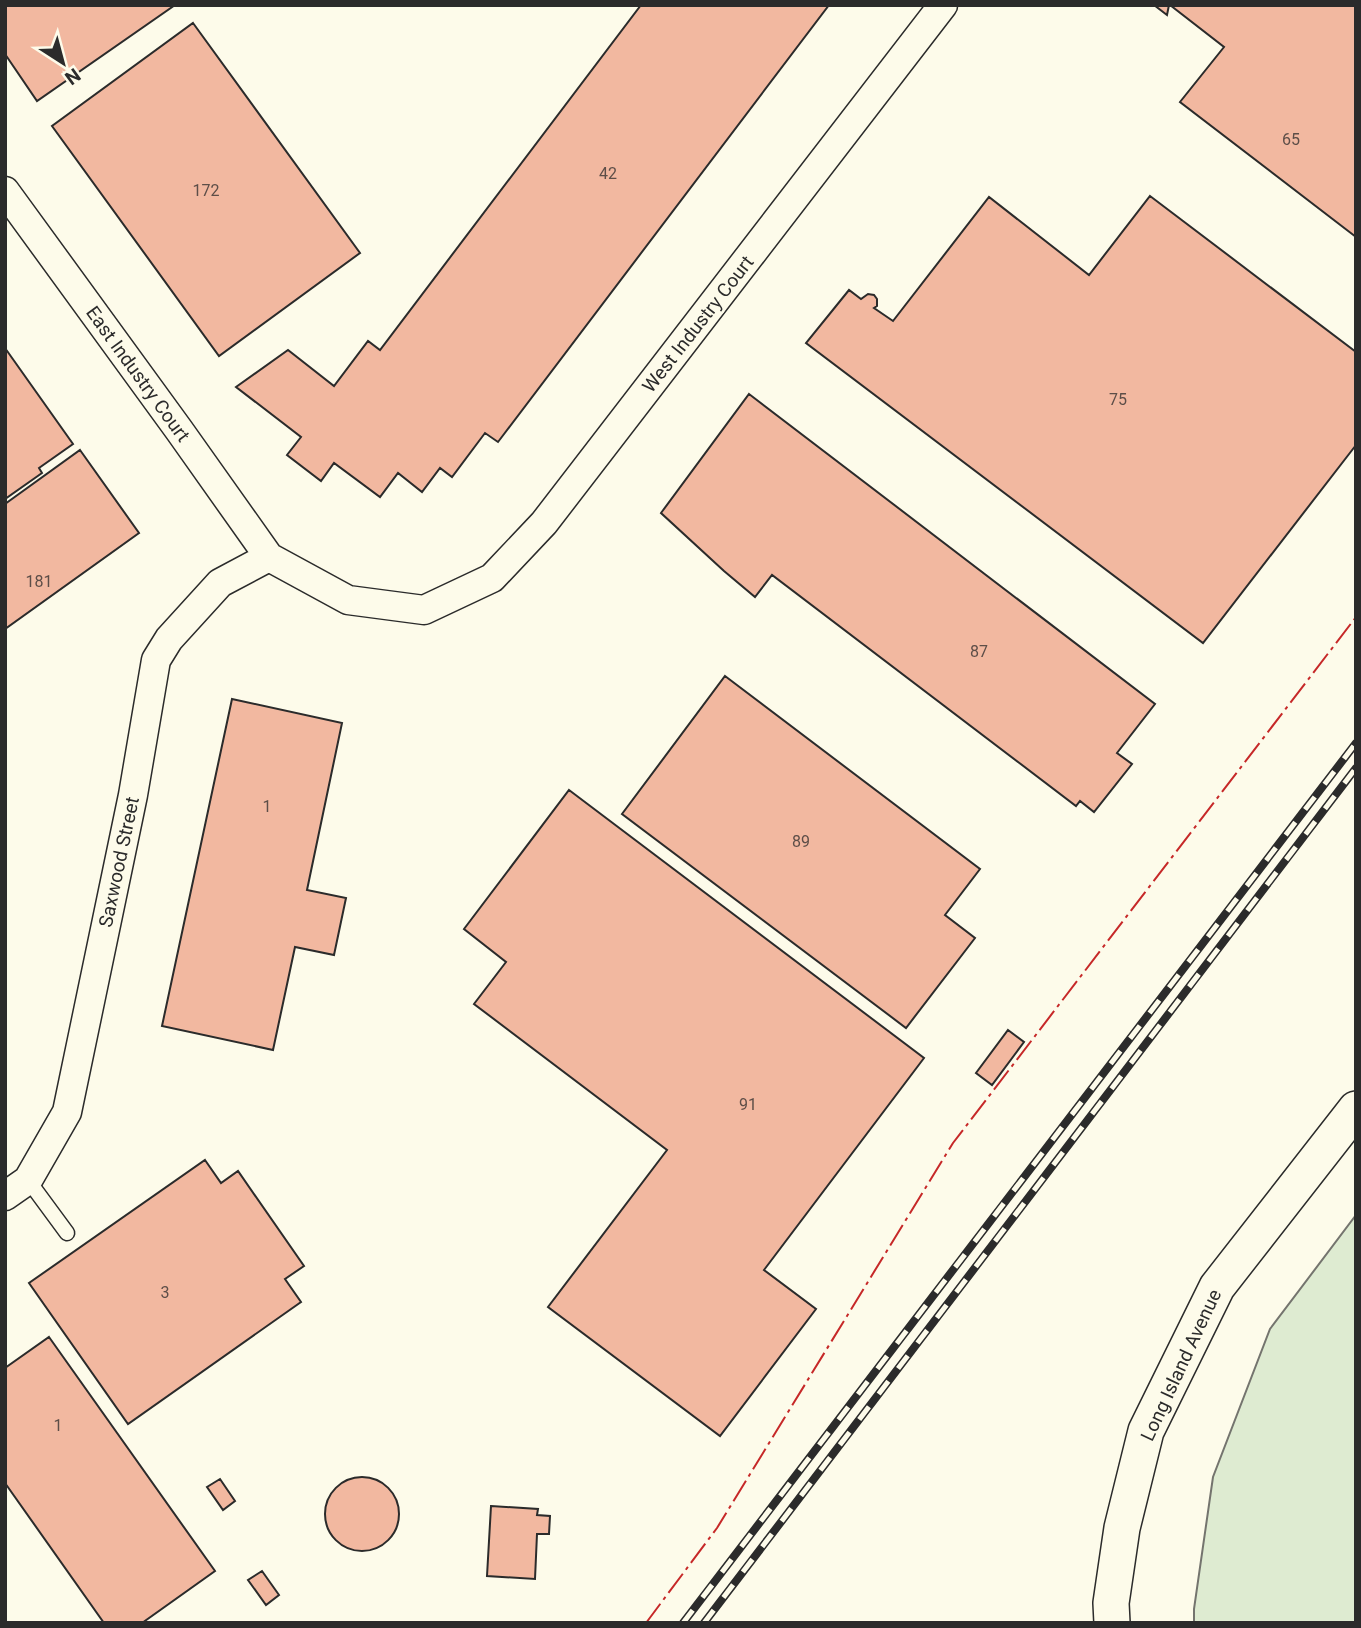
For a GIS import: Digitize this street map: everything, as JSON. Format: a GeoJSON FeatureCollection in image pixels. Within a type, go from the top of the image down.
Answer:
{"type":"FeatureCollection","features":[{"type":"Feature","properties":{"kind":"street","name":"West Industry Court"},"geometry":{"type":"LineString","coordinates":[[269,557],[348,600],[424,610],[492,578],[544,523],[943,5]]}},
{"type":"Feature","properties":{"kind":"street","name":"East Industry Court"},"geometry":{"type":"LineString","coordinates":[[5,191],[269,557]]}},
{"type":"Feature","properties":{"kind":"street","name":"Saxwood Street"},"geometry":{"type":"LineString","coordinates":[[5,1196],[28,1180],[67,1112],[133,795],[156,660],[169,639],[220,583],[269,557]]}},
{"type":"Feature","properties":{"kind":"street","name":"Long Island Avenue"},"geometry":{"type":"LineString","coordinates":[[1112,1623],[1111,1603],[1122,1528],[1146,1431],[1217,1287],[1356,1109]]}},
{"type":"Feature","properties":{"kind":"lane"},"geometry":{"type":"LineString","coordinates":[[28,1180],[67,1233]]}},
{"type":"Feature","properties":{"kind":"green space"},"geometry":{"type":"Polygon","coordinates":[[[1356,1215],[1356,1623],[1194,1623],[1213,1477],[1270,1329],[1356,1215]]]}},
{"type":"Feature","properties":{"kind":"building"},"geometry":{"type":"Polygon","coordinates":[[[5,5],[175,5],[37,101],[5,54],[5,5]]]}},
{"type":"Feature","properties":{"kind":"building"},"geometry":{"type":"Polygon","coordinates":[[[641,5],[829,5],[498,442],[485,433],[452,477],[440,468],[422,492],[398,473],[380,497],[334,463],[321,481],[287,455],[301,437],[236,387],[288,350],[334,386],[368,341],[380,350],[641,5]]]}},
{"type":"Feature","properties":{"kind":"building"},"geometry":{"type":"Polygon","coordinates":[[[1154,5],[1169,5],[1167,15],[1154,5]]]}},
{"type":"Feature","properties":{"kind":"building"},"geometry":{"type":"Polygon","coordinates":[[[1170,5],[1356,5],[1356,237],[1180,102],[1224,47],[1170,5]]]}},
{"type":"Feature","properties":{"kind":"building"},"geometry":{"type":"Polygon","coordinates":[[[193,23],[360,253],[219,356],[52,126],[193,23]]]}},
{"type":"Feature","properties":{"kind":"building"},"geometry":{"type":"Polygon","coordinates":[[[1150,196],[1356,352],[1356,445],[1203,643],[806,343],[849,290],[861,299],[868,294],[874,295],[877,306],[874,308],[893,321],[989,197],[1089,275],[1150,196]]]}},
{"type":"Feature","properties":{"kind":"building"},"geometry":{"type":"Polygon","coordinates":[[[5,348],[73,444],[39,468],[42,473],[5,499],[5,348]]]}},
{"type":"Feature","properties":{"kind":"building"},"geometry":{"type":"Polygon","coordinates":[[[749,394],[1155,704],[1117,753],[1132,764],[1094,812],[1080,801],[1076,806],[772,575],[755,597],[661,513],[749,394]]]}},
{"type":"Feature","properties":{"kind":"building"},"geometry":{"type":"Polygon","coordinates":[[[80,450],[139,533],[5,629],[5,504],[80,450]]]}},
{"type":"Feature","properties":{"kind":"building"},"geometry":{"type":"Polygon","coordinates":[[[725,676],[980,869],[945,915],[975,938],[906,1028],[622,814],[725,676]]]}},
{"type":"Feature","properties":{"kind":"building"},"geometry":{"type":"Polygon","coordinates":[[[232,699],[342,723],[307,890],[346,898],[334,955],[295,947],[273,1050],[162,1026],[232,699]]]}},
{"type":"Feature","properties":{"kind":"building"},"geometry":{"type":"Polygon","coordinates":[[[569,790],[924,1058],[764,1270],[816,1309],[720,1436],[548,1307],[667,1150],[474,1004],[506,962],[464,929],[569,790]]]}},
{"type":"Feature","properties":{"kind":"building"},"geometry":{"type":"Polygon","coordinates":[[[1008,1030],[1024,1042],[992,1085],[976,1073],[1008,1030]]]}},
{"type":"Feature","properties":{"kind":"building"},"geometry":{"type":"Polygon","coordinates":[[[205,1160],[221,1183],[238,1171],[304,1266],[285,1279],[301,1302],[128,1424],[29,1283],[205,1160]]]}},
{"type":"Feature","properties":{"kind":"building"},"geometry":{"type":"Polygon","coordinates":[[[49,1337],[215,1571],[142,1623],[104,1623],[5,1483],[5,1368],[49,1337]]]}},
{"type":"Feature","properties":{"kind":"building"},"geometry":{"type":"Polygon","coordinates":[[[362,1477],[383,1483],[393,1493],[399,1514],[393,1535],[383,1545],[362,1551],[341,1545],[331,1535],[325,1514],[331,1493],[341,1483],[362,1477]]]}},
{"type":"Feature","properties":{"kind":"building"},"geometry":{"type":"Polygon","coordinates":[[[220,1479],[235,1501],[223,1510],[207,1487],[220,1479]]]}},
{"type":"Feature","properties":{"kind":"building"},"geometry":{"type":"Polygon","coordinates":[[[491,1506],[538,1509],[537,1515],[550,1516],[549,1534],[537,1534],[535,1579],[487,1576],[491,1506]]]}},
{"type":"Feature","properties":{"kind":"building"},"geometry":{"type":"Polygon","coordinates":[[[262,1571],[279,1595],[266,1605],[248,1580],[262,1571]]]}},
{"type":"Feature","properties":{"kind":"railway"},"geometry":{"type":"LineString","coordinates":[[683,1623],[1356,743]]}},
{"type":"Feature","properties":{"kind":"railway"},"geometry":{"type":"LineString","coordinates":[[704,1623],[1356,768]]}},
{"type":"Feature","properties":{"kind":"power"},"geometry":{"type":"LineString","coordinates":[[646,1623],[717,1528],[953,1143],[1356,617]]}}]}
